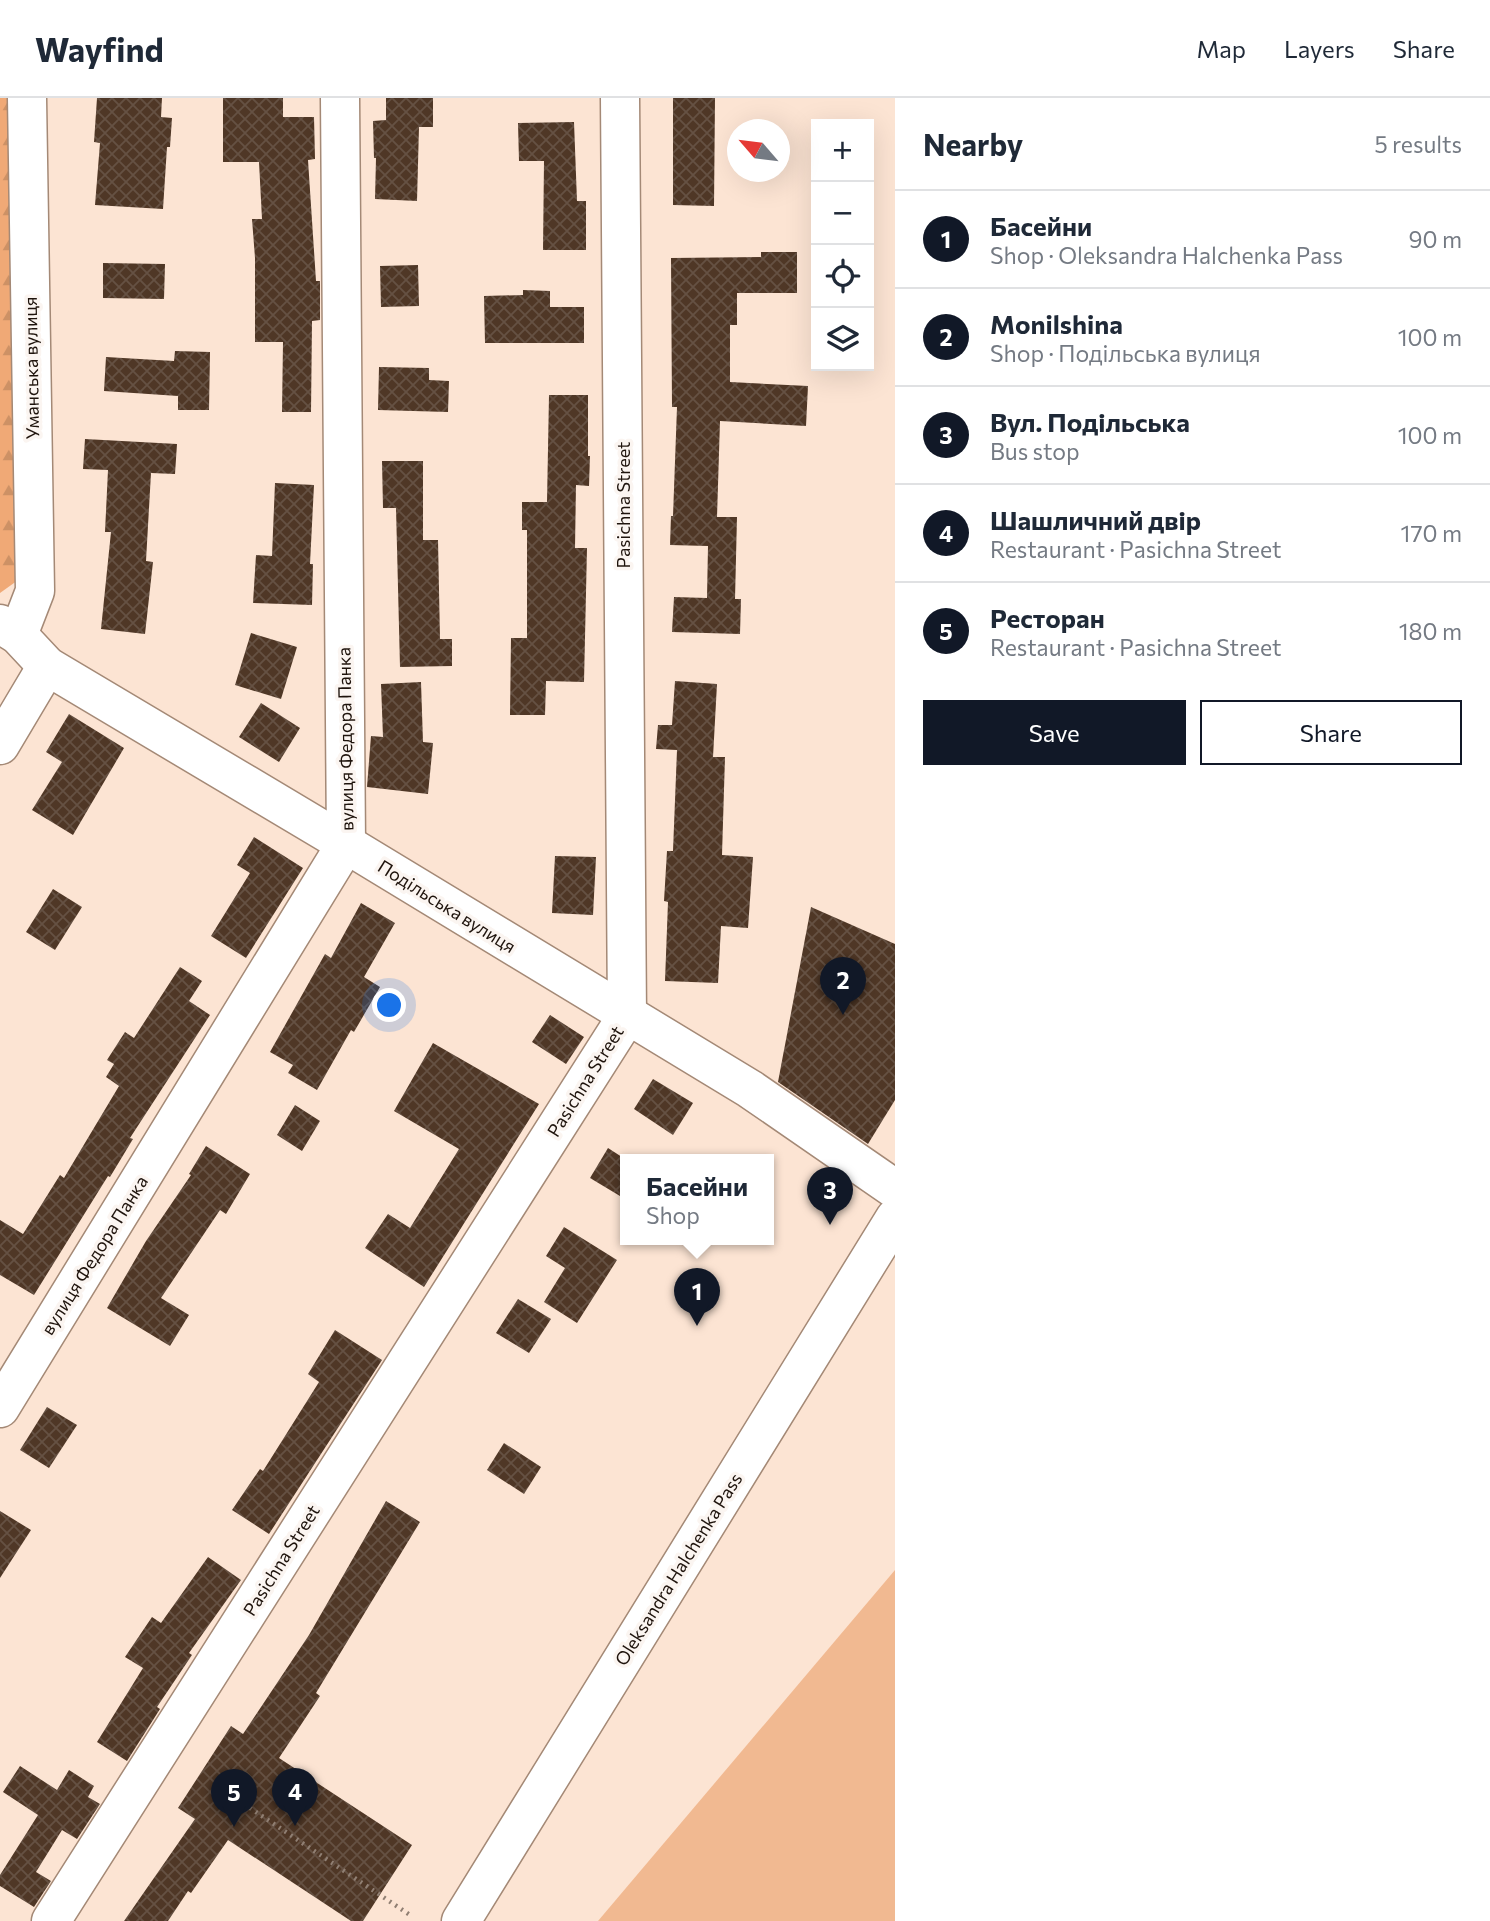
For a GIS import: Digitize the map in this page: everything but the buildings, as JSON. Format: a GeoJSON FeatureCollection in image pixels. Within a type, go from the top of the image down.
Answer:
{"type":"FeatureCollection","features":[{"type":"Feature","properties":{"kind":"street","name":"Уманська вулиця"},"geometry":{"type":"LineString","coordinates":[[9,629],[35,591],[27,98]]}},
{"type":"Feature","properties":{"kind":"street","name":"вулиця Федора Панка"},"geometry":{"type":"LineString","coordinates":[[0,1408],[346,844],[340,98]]}},
{"type":"Feature","properties":{"kind":"street","name":"Pasichna Street"},"geometry":{"type":"LineString","coordinates":[[51,1921],[627,1016],[620,98]]}},
{"type":"Feature","properties":{"kind":"street","name":"Подільська вулиця"},"geometry":{"type":"LineString","coordinates":[[9,629],[47,666],[750,1089],[895,1189]]}},
{"type":"Feature","properties":{"kind":"street"},"geometry":{"type":"LineString","coordinates":[[0,745],[47,666]]}},
{"type":"Feature","properties":{"kind":"street","name":"Oleksandra Halchenka Pass"},"geometry":{"type":"LineString","coordinates":[[461,1921],[895,1218]]}},
{"type":"Feature","properties":{"kind":"path"},"geometry":{"type":"LineString","coordinates":[[244,1804],[410,1915]]}},
{"type":"Feature","properties":{"kind":"shaded area"},"geometry":{"type":"Polygon","coordinates":[[[895,1570],[895,1921],[598,1921],[895,1570]]]}},
{"type":"Feature","properties":{"kind":"green space"},"geometry":{"type":"Polygon","coordinates":[[[0,98],[14,98],[21,578],[0,593],[0,98]]]}},
{"type":"Feature","properties":{"kind":"place","name":"Monilshina"},"geometry":{"type":"Point","coordinates":[843,1015]}},
{"type":"Feature","properties":{"kind":"place","name":"Вул. Подільська"},"geometry":{"type":"Point","coordinates":[830,1225]}},
{"type":"Feature","properties":{"kind":"place","name":"Басейни"},"geometry":{"type":"Point","coordinates":[697,1326]}},
{"type":"Feature","properties":{"kind":"place","name":"Шашличний двір"},"geometry":{"type":"Point","coordinates":[295,1826]}},
{"type":"Feature","properties":{"kind":"place","name":"Ресторан"},"geometry":{"type":"Point","coordinates":[234,1827]}}]}
